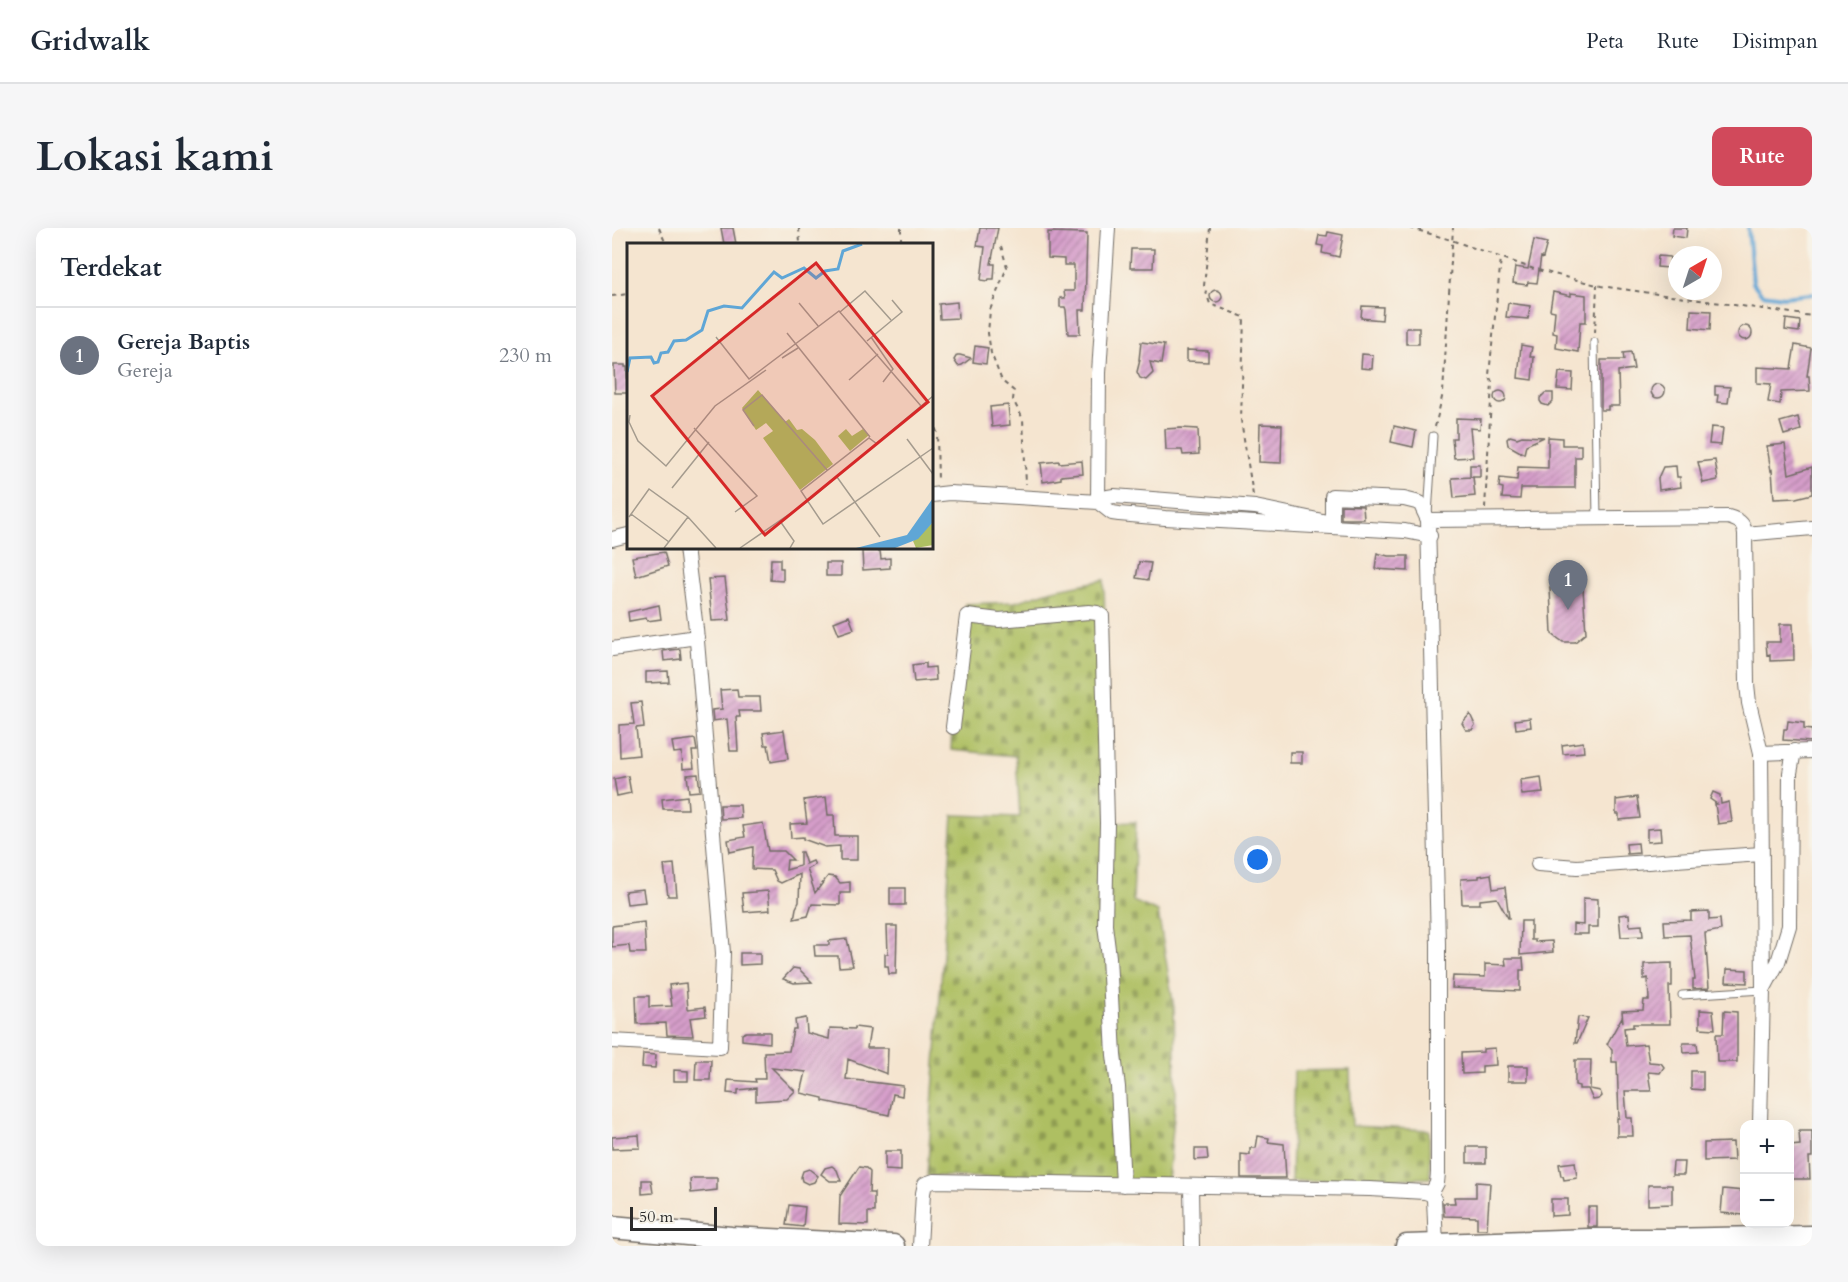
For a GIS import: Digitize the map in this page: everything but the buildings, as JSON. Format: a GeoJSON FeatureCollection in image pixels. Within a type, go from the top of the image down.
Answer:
{"type":"FeatureCollection","features":[{"type":"Feature","properties":{"kind":"main road"},"geometry":{"type":"LineString","coordinates":[[612,1227],[730,1242],[893,1246]]}},
{"type":"Feature","properties":{"kind":"main road"},"geometry":{"type":"LineString","coordinates":[[1407,1246],[1664,1240],[1765,1231],[1812,1237]]}},
{"type":"Feature","properties":{"kind":"street"},"geometry":{"type":"LineString","coordinates":[[1098,502],[1099,374],[1108,228]]}},
{"type":"Feature","properties":{"kind":"street"},"geometry":{"type":"LineString","coordinates":[[935,495],[1098,502],[1114,496],[1255,507],[1332,523],[1332,496],[1404,499],[1420,503],[1428,520],[1430,536],[1431,704],[1438,944],[1438,1173],[1437,1183],[1431,1194]]}},
{"type":"Feature","properties":{"kind":"street"},"geometry":{"type":"LineString","coordinates":[[1098,502],[1112,513],[1415,532],[1430,536]]}},
{"type":"Feature","properties":{"kind":"street"},"geometry":{"type":"LineString","coordinates":[[1428,520],[1728,517],[1739,520],[1745,534],[1747,684],[1749,703],[1761,753],[1763,990],[1760,1120]]}},
{"type":"Feature","properties":{"kind":"street"},"geometry":{"type":"LineString","coordinates":[[1745,534],[1812,528]]}},
{"type":"Feature","properties":{"kind":"street"},"geometry":{"type":"LineString","coordinates":[[612,539],[627,535]]}},
{"type":"Feature","properties":{"kind":"street"},"geometry":{"type":"LineString","coordinates":[[612,1041],[720,1047],[723,953],[697,637],[686,549]]}},
{"type":"Feature","properties":{"kind":"street"},"geometry":{"type":"LineString","coordinates":[[953,727],[967,616],[999,620],[1089,612],[1102,616],[1107,823],[1105,925],[1123,1185]]}},
{"type":"Feature","properties":{"kind":"street"},"geometry":{"type":"LineString","coordinates":[[612,649],[697,637]]}},
{"type":"Feature","properties":{"kind":"street"},"geometry":{"type":"LineString","coordinates":[[1763,990],[1778,963],[1789,926],[1790,773],[1794,751]]}},
{"type":"Feature","properties":{"kind":"street"},"geometry":{"type":"LineString","coordinates":[[1761,753],[1812,751]]}},
{"type":"Feature","properties":{"kind":"street"},"geometry":{"type":"LineString","coordinates":[[1538,864],[1577,867],[1761,854]]}},
{"type":"Feature","properties":{"kind":"street"},"geometry":{"type":"LineString","coordinates":[[920,1246],[923,1193],[925,1184],[929,1182],[1425,1192],[1431,1194],[1434,1199],[1436,1245]]}},
{"type":"Feature","properties":{"kind":"street"},"geometry":{"type":"LineString","coordinates":[[1191,1186],[1192,1246]]}},
{"type":"Feature","properties":{"kind":"lane"},"geometry":{"type":"LineString","coordinates":[[1594,342],[1597,519]]}},
{"type":"Feature","properties":{"kind":"lane"},"geometry":{"type":"LineString","coordinates":[[1428,520],[1433,435]]}},
{"type":"Feature","properties":{"kind":"lane"},"geometry":{"type":"LineString","coordinates":[[1682,995],[1763,990]]}},
{"type":"Feature","properties":{"kind":"path"},"geometry":{"type":"LineString","coordinates":[[659,228],[666,243]]}},
{"type":"Feature","properties":{"kind":"path"},"geometry":{"type":"LineString","coordinates":[[799,228],[800,243]]}},
{"type":"Feature","properties":{"kind":"path"},"geometry":{"type":"LineString","coordinates":[[1210,228],[1204,286],[1209,304],[1244,317],[1241,420],[1255,507]]}},
{"type":"Feature","properties":{"kind":"path"},"geometry":{"type":"LineString","coordinates":[[1410,228],[1534,269],[1597,285],[1812,316]]}},
{"type":"Feature","properties":{"kind":"path"},"geometry":{"type":"LineString","coordinates":[[1433,435],[1443,393],[1453,228]]}},
{"type":"Feature","properties":{"kind":"path"},"geometry":{"type":"LineString","coordinates":[[1001,246],[1006,267],[990,310],[988,333],[991,353],[998,372],[1002,381],[1014,391],[1013,400],[1023,419],[1026,499]]}},
{"type":"Feature","properties":{"kind":"path"},"geometry":{"type":"LineString","coordinates":[[1484,520],[1492,382],[1489,375],[1501,257]]}},
{"type":"Feature","properties":{"kind":"path"},"geometry":{"type":"LineString","coordinates":[[1594,342],[1597,285]]}},
{"type":"Feature","properties":{"kind":"path"},"geometry":{"type":"LineString","coordinates":[[612,296],[627,294]]}},
{"type":"Feature","properties":{"kind":"path"},"geometry":{"type":"LineString","coordinates":[[933,422],[937,432],[935,495]]}},
{"type":"Feature","properties":{"kind":"green space"},"geometry":{"type":"Polygon","coordinates":[[[1104,580],[1108,823],[1136,822],[1133,901],[1158,912],[1174,1008],[1176,1095],[1168,1181],[927,1176],[953,815],[1020,817],[1016,756],[951,750],[967,616],[965,604],[1015,602],[1053,590],[1104,580]]]}},
{"type":"Feature","properties":{"kind":"green space"},"geometry":{"type":"Polygon","coordinates":[[[1350,1070],[1352,1126],[1429,1130],[1430,1178],[1291,1181],[1294,1071],[1350,1070]]]}},
{"type":"Feature","properties":{"kind":"waterway"},"geometry":{"type":"LineString","coordinates":[[1748,228],[1753,283],[1762,294],[1783,297],[1812,294]]}},
{"type":"Feature","properties":{"kind":"place","name":"Gereja Baptis"},"geometry":{"type":"Point","coordinates":[1568,610]}}]}
